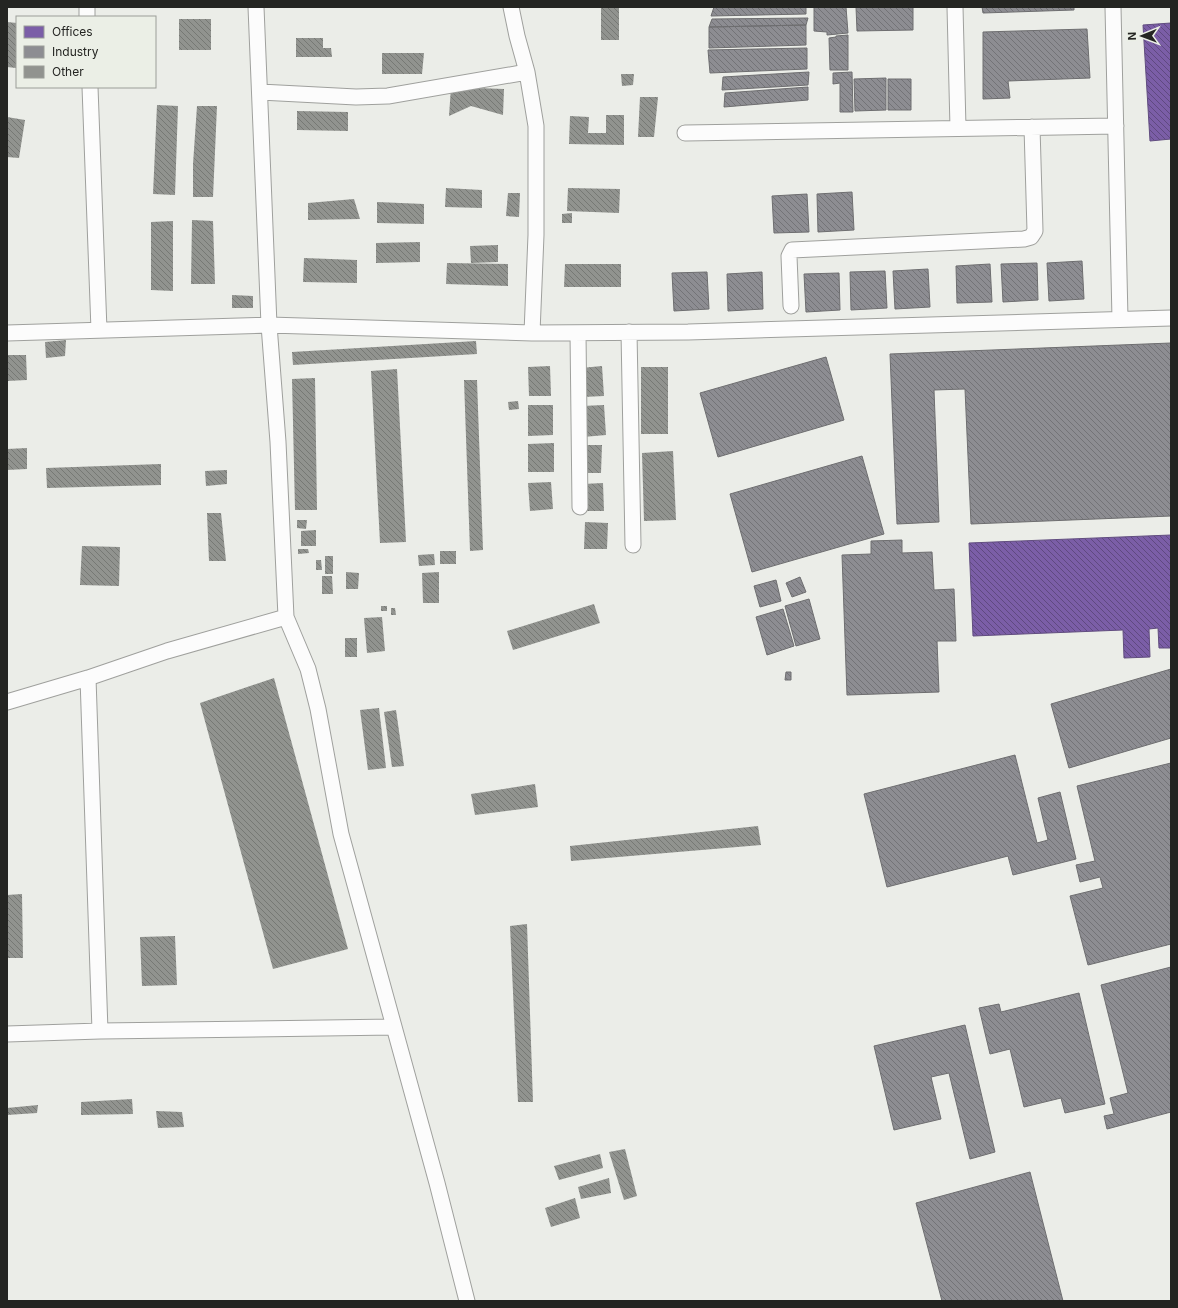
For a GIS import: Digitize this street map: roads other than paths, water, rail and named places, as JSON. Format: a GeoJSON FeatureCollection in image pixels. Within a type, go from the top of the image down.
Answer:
{"type":"FeatureCollection","features":[{"type":"Feature","properties":{"kind":"street"},"geometry":{"type":"LineString","coordinates":[[256,7],[269,325],[278,442],[286,617],[308,669],[318,709],[341,834],[437,1183],[467,1301]]}},
{"type":"Feature","properties":{"kind":"street"},"geometry":{"type":"LineString","coordinates":[[511,7],[527,72],[536,126],[536,235],[532,334]]}},
{"type":"Feature","properties":{"kind":"street"},"geometry":{"type":"LineString","coordinates":[[955,7],[958,128]]}},
{"type":"Feature","properties":{"kind":"street"},"geometry":{"type":"LineString","coordinates":[[1113,7],[1120,319]]}},
{"type":"Feature","properties":{"kind":"street"},"geometry":{"type":"LineString","coordinates":[[260,92],[388,96],[527,72]]}},
{"type":"Feature","properties":{"kind":"street"},"geometry":{"type":"LineString","coordinates":[[90,88],[99,330]]}},
{"type":"Feature","properties":{"kind":"street"},"geometry":{"type":"LineString","coordinates":[[685,134],[1116,126]]}},
{"type":"Feature","properties":{"kind":"street"},"geometry":{"type":"LineString","coordinates":[[791,306],[789,256],[792,250],[1024,239],[1031,237],[1035,231],[1032,127]]}},
{"type":"Feature","properties":{"kind":"street"},"geometry":{"type":"LineString","coordinates":[[7,333],[269,325],[532,334],[688,332],[1171,318]]}},
{"type":"Feature","properties":{"kind":"street"},"geometry":{"type":"LineString","coordinates":[[629,332],[632,545]]}},
{"type":"Feature","properties":{"kind":"street"},"geometry":{"type":"LineString","coordinates":[[578,333],[580,507]]}},
{"type":"Feature","properties":{"kind":"street"},"geometry":{"type":"LineString","coordinates":[[7,702],[88,678],[167,651],[286,617]]}},
{"type":"Feature","properties":{"kind":"street"},"geometry":{"type":"LineString","coordinates":[[88,678],[100,1031]]}},
{"type":"Feature","properties":{"kind":"street"},"geometry":{"type":"LineString","coordinates":[[7,1034],[100,1031],[394,1027]]}}]}
